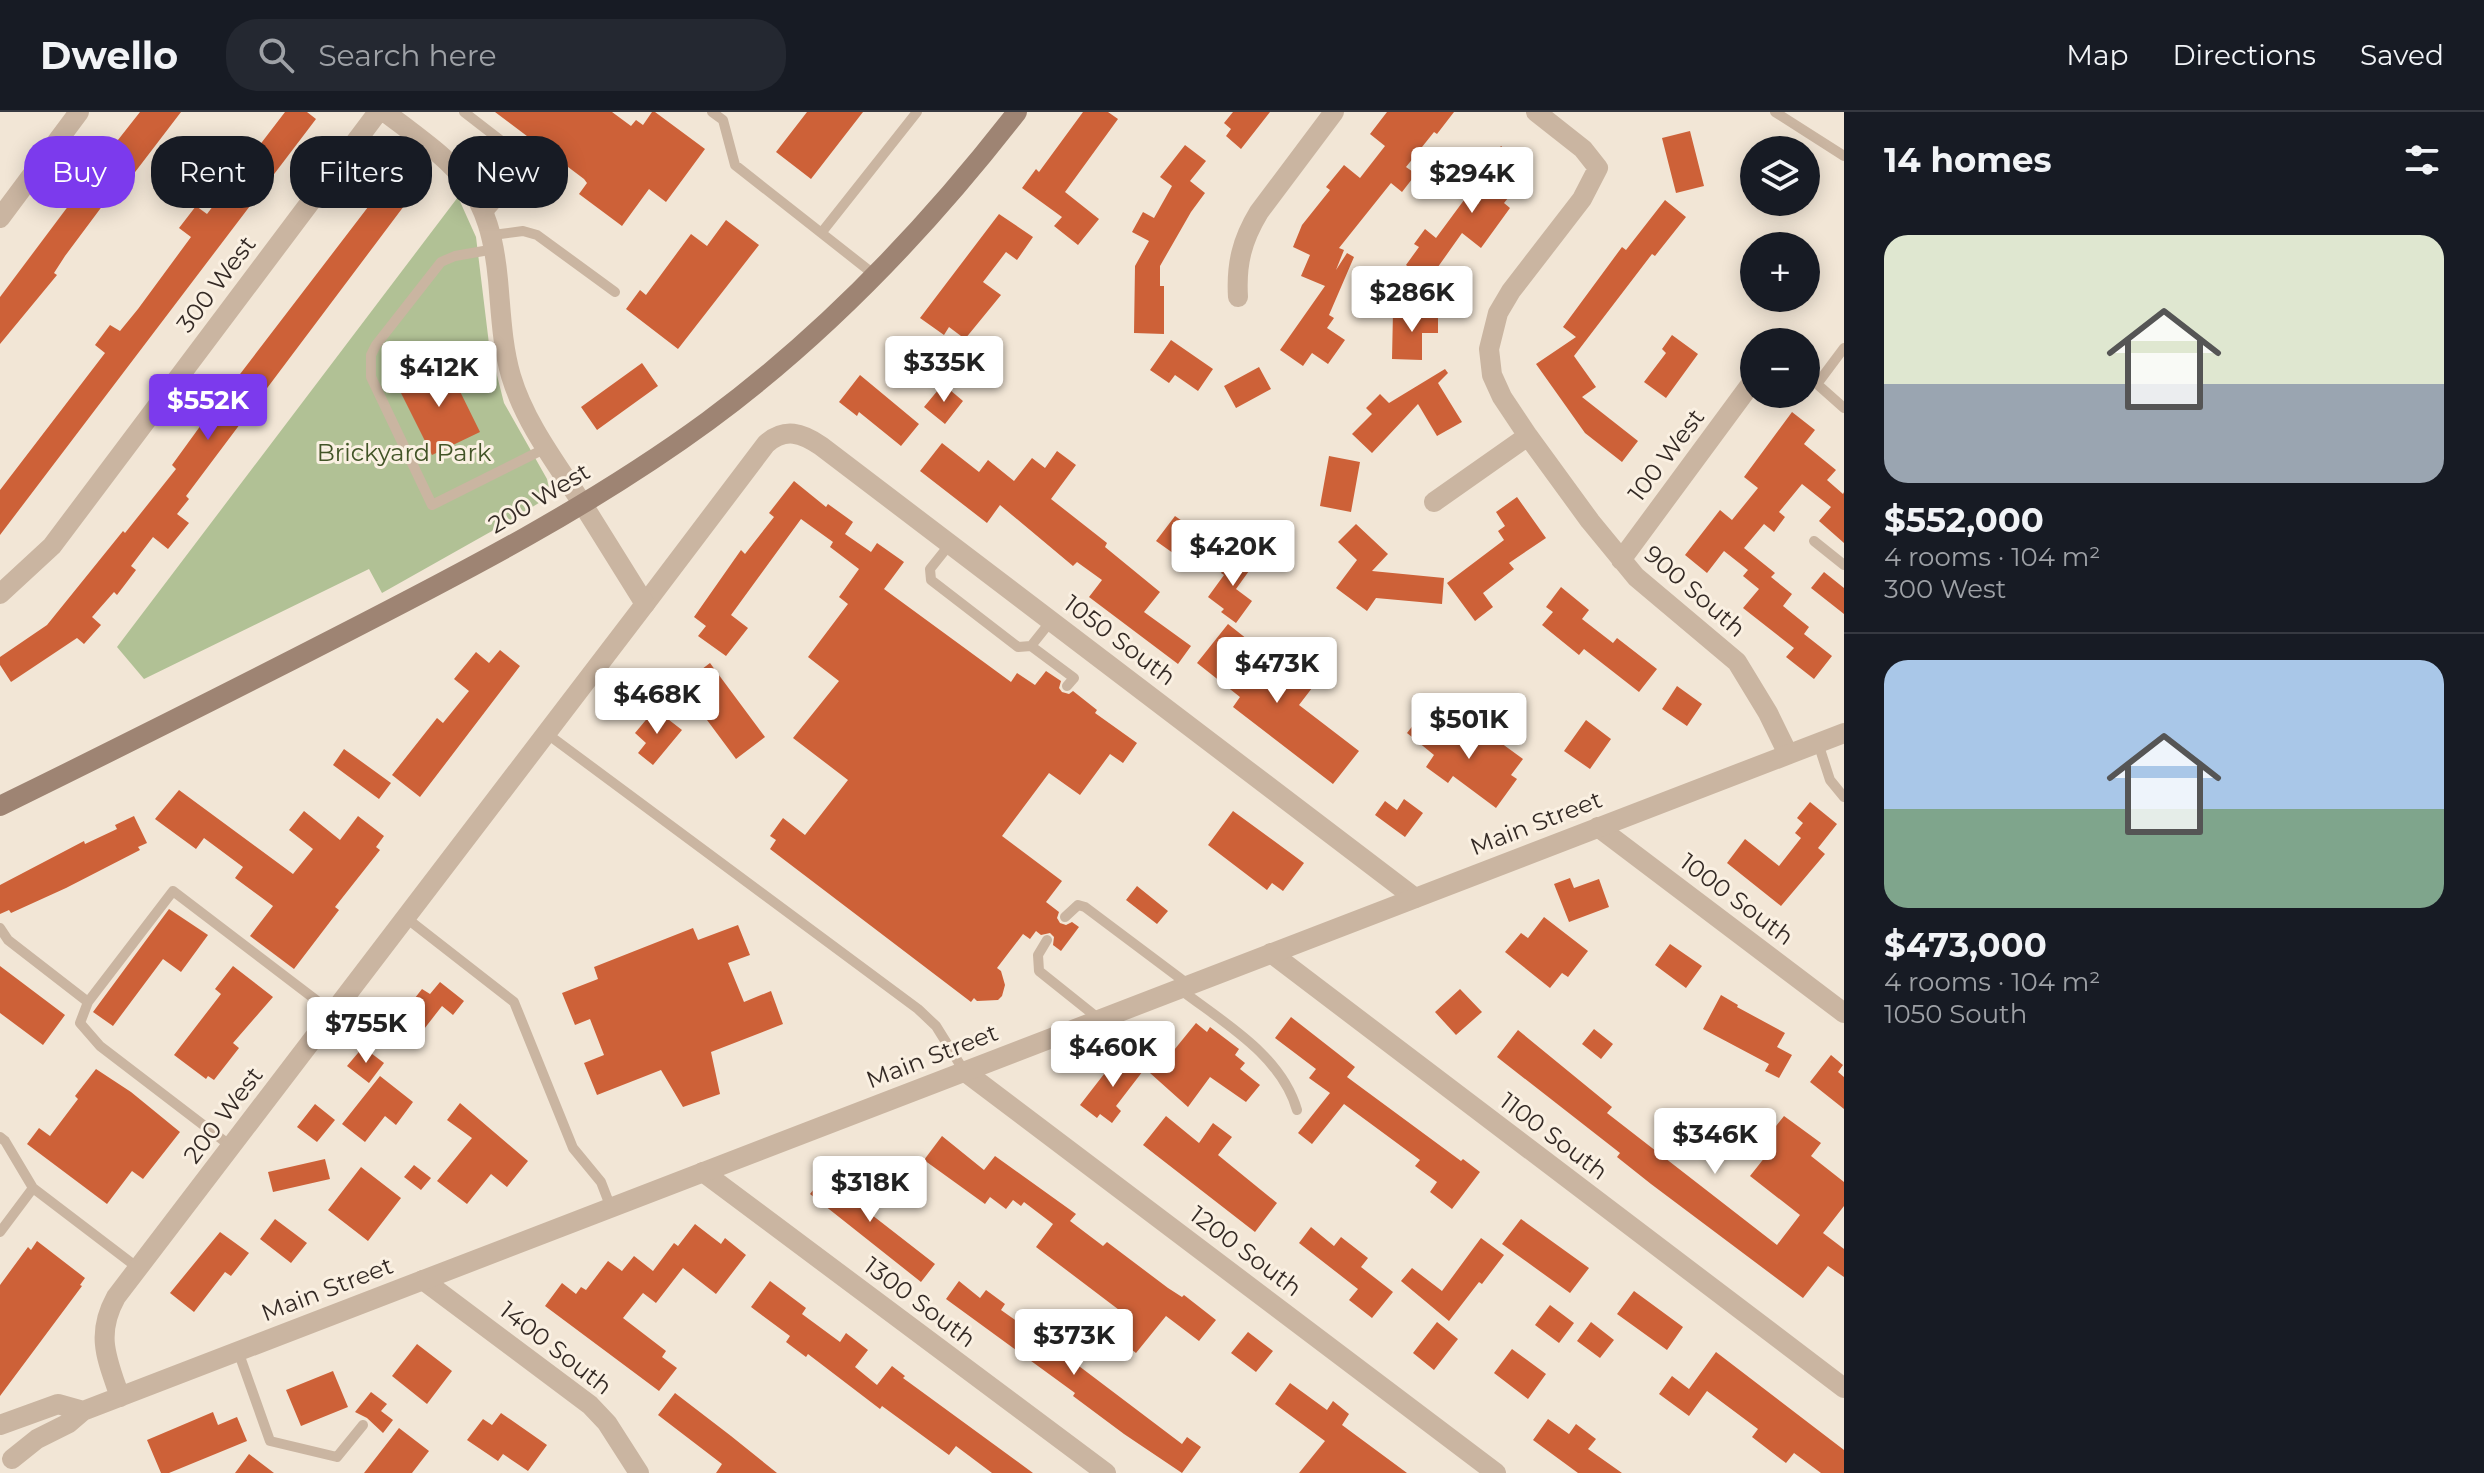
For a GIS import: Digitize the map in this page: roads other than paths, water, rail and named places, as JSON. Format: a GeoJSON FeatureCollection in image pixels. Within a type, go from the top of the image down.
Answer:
{"type":"FeatureCollection","features":[{"type":"Feature","properties":{"kind":"main road","name":"200 West"},"geometry":{"type":"LineString","coordinates":[[0,806],[501,552],[709,420],[825,324],[876,276],[930,218],[1017,112]]}},
{"type":"Feature","properties":{"kind":"street"},"geometry":{"type":"LineString","coordinates":[[0,218],[79,112]]}},
{"type":"Feature","properties":{"kind":"street","name":"300 West"},"geometry":{"type":"LineString","coordinates":[[0,594],[52,546],[69,525],[378,112]]}},
{"type":"Feature","properties":{"kind":"street"},"geometry":{"type":"LineString","coordinates":[[385,112],[447,160],[476,195],[491,233],[507,362],[523,406],[546,448],[645,604]]}},
{"type":"Feature","properties":{"kind":"street"},"geometry":{"type":"LineString","coordinates":[[1238,297],[1237,273],[1248,229],[1334,112]]}},
{"type":"Feature","properties":{"kind":"street","name":"900 South"},"geometry":{"type":"LineString","coordinates":[[1536,112],[1583,149],[1598,168],[1582,199],[1504,302],[1491,337],[1490,363],[1502,397],[1621,560],[1656,597],[1737,662],[1788,754]]}},
{"type":"Feature","properties":{"kind":"street","name":"100 West"},"geometry":{"type":"LineString","coordinates":[[1621,560],[1740,399]]}},
{"type":"Feature","properties":{"kind":"street","name":"1050 South"},"geometry":{"type":"LineString","coordinates":[[789,433],[808,437],[1415,898]]}},
{"type":"Feature","properties":{"kind":"street","name":"200 West"},"geometry":{"type":"LineString","coordinates":[[120,1397],[104,1348],[103,1333],[109,1311],[766,444],[780,434],[789,433]]}},
{"type":"Feature","properties":{"kind":"street"},"geometry":{"type":"LineString","coordinates":[[1434,502],[1528,436]]}},
{"type":"Feature","properties":{"kind":"street","name":"Main Street"},"geometry":{"type":"LineString","coordinates":[[12,1466],[37,1439],[69,1423],[83,1411],[1844,733]]}},
{"type":"Feature","properties":{"kind":"street","name":"1000 South"},"geometry":{"type":"LineString","coordinates":[[1598,827],[1844,1013]]}},
{"type":"Feature","properties":{"kind":"street","name":"1100 South"},"geometry":{"type":"LineString","coordinates":[[1271,953],[1844,1388]]}},
{"type":"Feature","properties":{"kind":"street","name":"1200 South"},"geometry":{"type":"LineString","coordinates":[[964,1071],[1496,1473]]}},
{"type":"Feature","properties":{"kind":"street","name":"1300 South"},"geometry":{"type":"LineString","coordinates":[[703,1172],[1106,1473]]}},
{"type":"Feature","properties":{"kind":"street","name":"1400 South"},"geometry":{"type":"LineString","coordinates":[[423,1280],[590,1405],[607,1423],[639,1473]]}},
{"type":"Feature","properties":{"kind":"street","name":"Main Street"},"geometry":{"type":"LineString","coordinates":[[0,1425],[58,1404],[83,1411]]}},
{"type":"Feature","properties":{"kind":"street"},"geometry":{"type":"LineString","coordinates":[[0,1436],[12,1466]]}},
{"type":"Feature","properties":{"kind":"lane"},"geometry":{"type":"LineString","coordinates":[[464,112],[531,164],[491,233]]}},
{"type":"Feature","properties":{"kind":"lane"},"geometry":{"type":"LineString","coordinates":[[712,112],[723,120],[735,165],[876,276]]}},
{"type":"Feature","properties":{"kind":"lane"},"geometry":{"type":"LineString","coordinates":[[822,232],[917,112]]}},
{"type":"Feature","properties":{"kind":"lane"},"geometry":{"type":"LineString","coordinates":[[1775,112],[1844,156]]}},
{"type":"Feature","properties":{"kind":"lane"},"geometry":{"type":"LineString","coordinates":[[546,448],[432,505],[371,377],[371,355],[434,269],[491,233],[523,231],[537,235],[615,292]]}},
{"type":"Feature","properties":{"kind":"lane"},"geometry":{"type":"LineString","coordinates":[[1844,348],[1817,384],[1844,408]]}},
{"type":"Feature","properties":{"kind":"lane"},"geometry":{"type":"LineString","coordinates":[[1814,541],[1844,565]]}},
{"type":"Feature","properties":{"kind":"lane"},"geometry":{"type":"LineString","coordinates":[[950,544],[930,569],[931,580],[1018,647],[1031,646],[1074,678],[1067,686]]}},
{"type":"Feature","properties":{"kind":"lane"},"geometry":{"type":"LineString","coordinates":[[1031,646],[1051,621]]}},
{"type":"Feature","properties":{"kind":"lane"},"geometry":{"type":"LineString","coordinates":[[546,733],[918,1009],[936,1026],[964,1071]]}},
{"type":"Feature","properties":{"kind":"lane"},"geometry":{"type":"LineString","coordinates":[[1818,743],[1830,780],[1844,797]]}},
{"type":"Feature","properties":{"kind":"lane"},"geometry":{"type":"LineString","coordinates":[[232,1147],[100,1046],[80,1023],[88,1002],[173,891],[333,1013]]}},
{"type":"Feature","properties":{"kind":"lane"},"geometry":{"type":"LineString","coordinates":[[1065,917],[1078,905],[1085,907],[1184,986],[1272,1065],[1290,1089],[1297,1110]]}},
{"type":"Feature","properties":{"kind":"lane"},"geometry":{"type":"LineString","coordinates":[[405,917],[514,1002],[573,1148],[601,1182],[611,1208]]}},
{"type":"Feature","properties":{"kind":"lane"},"geometry":{"type":"LineString","coordinates":[[0,928],[8,940],[88,1002]]}},
{"type":"Feature","properties":{"kind":"lane"},"geometry":{"type":"LineString","coordinates":[[1047,940],[1038,955],[1039,971],[1100,1019]]}},
{"type":"Feature","properties":{"kind":"lane"},"geometry":{"type":"LineString","coordinates":[[0,1137],[33,1188],[139,1268]]}},
{"type":"Feature","properties":{"kind":"lane"},"geometry":{"type":"LineString","coordinates":[[0,1232],[33,1188]]}},
{"type":"Feature","properties":{"kind":"lane"},"geometry":{"type":"LineString","coordinates":[[238,1351],[270,1441],[337,1457],[363,1425]]}},
{"type":"Feature","properties":{"kind":"park label","name":"Brickyard Park"},"geometry":{"type":"Point","coordinates":[404,452]}}]}
